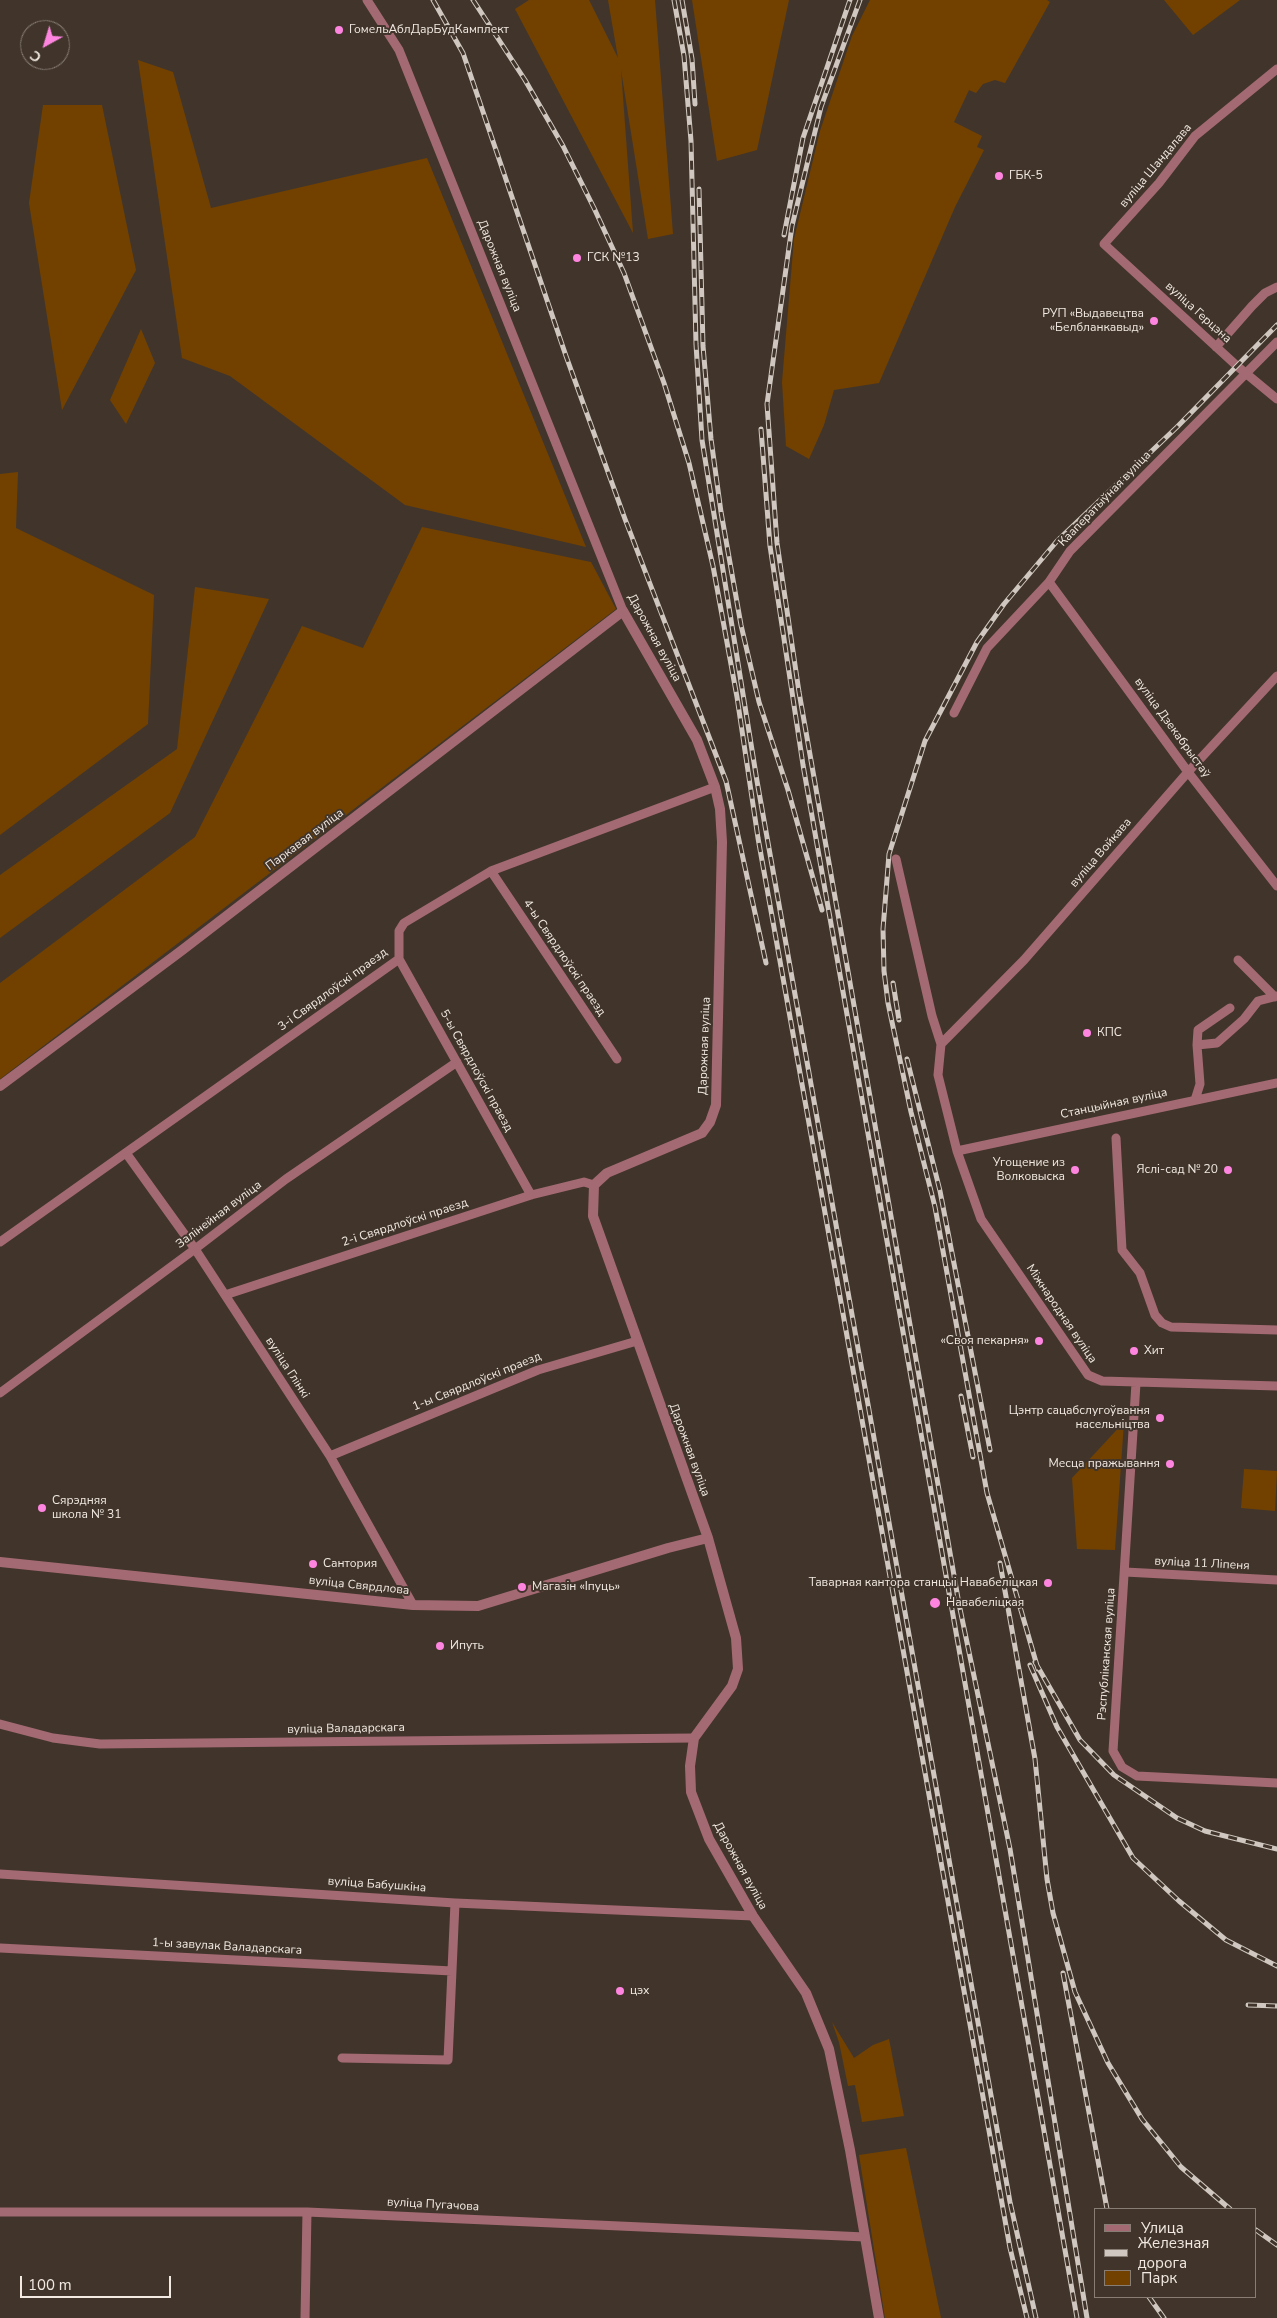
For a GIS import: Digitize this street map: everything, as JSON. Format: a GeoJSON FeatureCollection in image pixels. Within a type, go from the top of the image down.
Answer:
{"type":"FeatureCollection","features":[{"type":"Feature","properties":{"kind":"street","name":"Дарожная вуліца"},"geometry":{"type":"LineString","coordinates":[[368,0],[399,50],[623,611],[697,740],[715,787],[720,809],[722,842],[716,1105],[710,1122],[702,1133],[607,1173],[594,1184],[593,1216],[708,1538],[736,1638],[738,1669],[732,1686],[694,1738],[690,1766],[692,1792],[701,1822],[753,1916],[806,1993],[830,2049],[879,2318]]}},
{"type":"Feature","properties":{"kind":"street","name":"вуліца Шандалава"},"geometry":{"type":"LineString","coordinates":[[1104,244],[1159,183],[1195,136],[1277,69]]}},
{"type":"Feature","properties":{"kind":"street","name":"вуліца Герцэна"},"geometry":{"type":"LineString","coordinates":[[1104,244],[1216,347],[1277,399]]}},
{"type":"Feature","properties":{"kind":"street"},"geometry":{"type":"LineString","coordinates":[[1216,347],[1252,306],[1265,294],[1277,287]]}},
{"type":"Feature","properties":{"kind":"street","name":"Кааператыўная вуліца"},"geometry":{"type":"LineString","coordinates":[[954,713],[987,648],[1049,582],[1070,551],[1277,342]]}},
{"type":"Feature","properties":{"kind":"street","name":"вуліца Дзекабрыстаў"},"geometry":{"type":"LineString","coordinates":[[1049,582],[1188,772],[1277,886]]}},
{"type":"Feature","properties":{"kind":"street","name":"Паркавая вуліца"},"geometry":{"type":"LineString","coordinates":[[0,1086],[181,950],[623,611]]}},
{"type":"Feature","properties":{"kind":"street","name":"вуліца Войкава"},"geometry":{"type":"LineString","coordinates":[[941,1044],[1024,960],[1188,772],[1277,676]]}},
{"type":"Feature","properties":{"kind":"street","name":"3-і Свярдлоўскі праезд"},"geometry":{"type":"LineString","coordinates":[[0,1242],[398,959],[399,931],[404,923],[491,870],[715,787]]}},
{"type":"Feature","properties":{"kind":"street"},"geometry":{"type":"LineString","coordinates":[[896,859],[932,1016],[941,1044]]}},
{"type":"Feature","properties":{"kind":"street","name":"4-ы Свярдлоўскі праезд"},"geometry":{"type":"LineString","coordinates":[[491,870],[617,1059]]}},
{"type":"Feature","properties":{"kind":"street","name":"5-ы Свярдлоўскі праезд"},"geometry":{"type":"LineString","coordinates":[[398,959],[531,1195]]}},
{"type":"Feature","properties":{"kind":"street"},"geometry":{"type":"LineString","coordinates":[[1238,960],[1276,996]]}},
{"type":"Feature","properties":{"kind":"street"},"geometry":{"type":"LineString","coordinates":[[1197,1045],[1216,1043],[1244,1019],[1258,1001],[1276,996]]}},
{"type":"Feature","properties":{"kind":"street"},"geometry":{"type":"LineString","coordinates":[[1195,1100],[1200,1084],[1197,1045],[1198,1030],[1230,1008]]}},
{"type":"Feature","properties":{"kind":"street","name":"Міжнародная вуліца"},"geometry":{"type":"LineString","coordinates":[[941,1044],[938,1075],[957,1151],[981,1219],[1088,1375],[1102,1381],[1277,1386]]}},
{"type":"Feature","properties":{"kind":"street","name":"Залінейная вуліца"},"geometry":{"type":"LineString","coordinates":[[0,1393],[195,1249],[286,1179],[457,1062]]}},
{"type":"Feature","properties":{"kind":"street","name":"Станцыйная вуліца"},"geometry":{"type":"LineString","coordinates":[[957,1151],[1277,1084]]}},
{"type":"Feature","properties":{"kind":"street"},"geometry":{"type":"LineString","coordinates":[[1116,1138],[1122,1250],[1140,1273],[1155,1315],[1162,1323],[1171,1327],[1277,1330]]}},
{"type":"Feature","properties":{"kind":"street","name":"вуліца Глінкі"},"geometry":{"type":"LineString","coordinates":[[126,1153],[195,1249],[330,1456],[413,1604]]}},
{"type":"Feature","properties":{"kind":"street","name":"2-і Свярдлоўскі праезд"},"geometry":{"type":"LineString","coordinates":[[225,1295],[531,1195],[584,1182],[594,1184]]}},
{"type":"Feature","properties":{"kind":"street","name":"1-ы Свярдлоўскі праезд"},"geometry":{"type":"LineString","coordinates":[[330,1456],[538,1370],[637,1340]]}},
{"type":"Feature","properties":{"kind":"street","name":"Рэспубліканская вуліца"},"geometry":{"type":"LineString","coordinates":[[1136,1382],[1113,1751],[1122,1768],[1137,1776],[1277,1782]]}},
{"type":"Feature","properties":{"kind":"street","name":"вуліца Свярдлова"},"geometry":{"type":"LineString","coordinates":[[0,1562],[413,1604],[478,1606],[668,1548],[708,1538]]}},
{"type":"Feature","properties":{"kind":"street","name":"вуліца 11 Ліпеня"},"geometry":{"type":"LineString","coordinates":[[1125,1572],[1277,1580]]}},
{"type":"Feature","properties":{"kind":"street","name":"вуліца Валадарскага"},"geometry":{"type":"LineString","coordinates":[[0,1724],[52,1738],[100,1744],[694,1738]]}},
{"type":"Feature","properties":{"kind":"street","name":"вуліца Бабушкіна"},"geometry":{"type":"LineString","coordinates":[[0,1874],[455,1903],[753,1916]]}},
{"type":"Feature","properties":{"kind":"street"},"geometry":{"type":"LineString","coordinates":[[342,2058],[448,2060],[455,1903]]}},
{"type":"Feature","properties":{"kind":"street","name":"1-ы завулак Валадарскага"},"geometry":{"type":"LineString","coordinates":[[0,1948],[452,1971]]}},
{"type":"Feature","properties":{"kind":"street","name":"вуліца Пугачова"},"geometry":{"type":"LineString","coordinates":[[0,2212],[307,2212],[865,2237]]}},
{"type":"Feature","properties":{"kind":"street"},"geometry":{"type":"LineString","coordinates":[[305,2318],[307,2212]]}},
{"type":"Feature","properties":{"kind":"green space"},"geometry":{"type":"Polygon","coordinates":[[[529,0],[589,0],[618,58],[608,0],[655,0],[673,234],[648,239],[621,70],[633,233],[515,9],[529,0]]]}},
{"type":"Feature","properties":{"kind":"green space"},"geometry":{"type":"Polygon","coordinates":[[[692,0],[789,0],[757,150],[717,161],[692,0]]]}},
{"type":"Feature","properties":{"kind":"green space"},"geometry":{"type":"Polygon","coordinates":[[[870,0],[1047,0],[1050,2],[1005,83],[995,80],[983,84],[976,93],[969,90],[954,122],[982,136],[977,147],[984,150],[955,207],[879,383],[834,390],[824,425],[809,459],[786,446],[782,382],[794,239],[820,131],[852,36],[870,0]]]}},
{"type":"Feature","properties":{"kind":"green space"},"geometry":{"type":"Polygon","coordinates":[[[1164,0],[1240,0],[1193,35],[1164,0]]]}},
{"type":"Feature","properties":{"kind":"green space"},"geometry":{"type":"Polygon","coordinates":[[[138,60],[173,72],[211,208],[427,158],[586,547],[405,505],[230,376],[182,358],[138,60]]]}},
{"type":"Feature","properties":{"kind":"green space"},"geometry":{"type":"Polygon","coordinates":[[[43,105],[102,105],[136,270],[62,410],[29,203],[43,105]]]}},
{"type":"Feature","properties":{"kind":"green space"},"geometry":{"type":"Polygon","coordinates":[[[141,329],[155,363],[126,424],[110,400],[141,329]]]}},
{"type":"Feature","properties":{"kind":"green space"},"geometry":{"type":"Polygon","coordinates":[[[18,472],[16,528],[154,595],[148,724],[0,835],[0,474],[18,472]]]}},
{"type":"Feature","properties":{"kind":"green space"},"geometry":{"type":"Polygon","coordinates":[[[422,527],[591,562],[616,609],[0,1079],[0,983],[195,837],[302,626],[363,648],[422,527]]]}},
{"type":"Feature","properties":{"kind":"green space"},"geometry":{"type":"Polygon","coordinates":[[[195,587],[269,599],[170,813],[0,938],[0,875],[177,749],[195,587]]]}},
{"type":"Feature","properties":{"kind":"green space"},"geometry":{"type":"Polygon","coordinates":[[[1124,1422],[1115,1550],[1077,1549],[1072,1478],[1124,1422]]]}},
{"type":"Feature","properties":{"kind":"green space"},"geometry":{"type":"Polygon","coordinates":[[[1244,1469],[1277,1471],[1275,1511],[1241,1508],[1244,1469]]]}},
{"type":"Feature","properties":{"kind":"green space"},"geometry":{"type":"Polygon","coordinates":[[[832,2022],[854,2058],[873,2045],[889,2039],[904,2116],[862,2122],[855,2085],[848,2086],[839,2042],[832,2022]]]}},
{"type":"Feature","properties":{"kind":"green space"},"geometry":{"type":"Polygon","coordinates":[[[906,2148],[941,2318],[885,2318],[859,2155],[906,2148]]]}},
{"type":"Feature","properties":{"kind":"railway"},"geometry":{"type":"LineString","coordinates":[[433,0],[463,53],[566,356],[625,519],[726,781],[766,963]]}},
{"type":"Feature","properties":{"kind":"railway"},"geometry":{"type":"LineString","coordinates":[[473,0],[525,80],[563,146],[594,208],[624,273],[664,383],[689,463],[713,566],[737,697],[758,838],[1010,2248],[1027,2318]]}},
{"type":"Feature","properties":{"kind":"railway"},"geometry":{"type":"LineString","coordinates":[[674,0],[684,56],[691,141],[696,344],[702,440],[757,781],[1010,2202],[1036,2318]]}},
{"type":"Feature","properties":{"kind":"railway"},"geometry":{"type":"LineString","coordinates":[[682,0],[692,59],[695,104]]}},
{"type":"Feature","properties":{"kind":"railway"},"geometry":{"type":"LineString","coordinates":[[784,235],[803,138],[850,0]]}},
{"type":"Feature","properties":{"kind":"railway"},"geometry":{"type":"LineString","coordinates":[[860,0],[821,107],[792,226],[767,404],[777,543],[799,692],[959,1604],[1010,1849],[1087,2318]]}},
{"type":"Feature","properties":{"kind":"railway"},"geometry":{"type":"LineString","coordinates":[[699,189],[703,346],[711,439],[721,512],[741,625],[759,702],[788,790],[822,910]]}},
{"type":"Feature","properties":{"kind":"railway"},"geometry":{"type":"LineString","coordinates":[[1038,1669],[987,1493],[935,1207],[911,1112],[888,1003],[884,971],[883,929],[889,854],[925,741],[977,642],[1004,604],[1057,541],[1177,427],[1277,325]]}},
{"type":"Feature","properties":{"kind":"railway"},"geometry":{"type":"LineString","coordinates":[[761,429],[770,546],[803,765],[1077,2318]]}},
{"type":"Feature","properties":{"kind":"railway"},"geometry":{"type":"LineString","coordinates":[[893,983],[899,1020]]}},
{"type":"Feature","properties":{"kind":"railway"},"geometry":{"type":"LineString","coordinates":[[907,1059],[940,1191],[990,1450]]}},
{"type":"Feature","properties":{"kind":"railway"},"geometry":{"type":"LineString","coordinates":[[961,1396],[973,1457]]}},
{"type":"Feature","properties":{"kind":"railway"},"geometry":{"type":"LineString","coordinates":[[1000,1563],[1035,1759],[1047,1879],[1053,1913],[1075,1992],[1108,2063],[1142,2119],[1181,2167],[1229,2208]]}},
{"type":"Feature","properties":{"kind":"railway"},"geometry":{"type":"LineString","coordinates":[[1035,1662],[1080,1740],[1114,1775],[1177,1818],[1205,1831],[1277,1849]]}},
{"type":"Feature","properties":{"kind":"railway"},"geometry":{"type":"LineString","coordinates":[[1030,1665],[1057,1727],[1133,1858],[1179,1901],[1226,1940],[1277,1966]]}},
{"type":"Feature","properties":{"kind":"railway"},"geometry":{"type":"LineString","coordinates":[[1063,1973],[1107,2208]]}},
{"type":"Feature","properties":{"kind":"railway"},"geometry":{"type":"LineString","coordinates":[[1248,2005],[1277,2006]]}},
{"type":"Feature","properties":{"kind":"railway"},"geometry":{"type":"LineString","coordinates":[[1257,2231],[1277,2245]]}},
{"type":"Feature","properties":{"kind":"railway"},"geometry":{"type":"LineString","coordinates":[[1150,2298],[1164,2318]]}},
{"type":"Feature","properties":{"kind":"place","name":"ГомельАблДарБудКамплект"},"geometry":{"type":"Point","coordinates":[339,30]}},
{"type":"Feature","properties":{"kind":"place","name":"ГБК-5"},"geometry":{"type":"Point","coordinates":[999,176]}},
{"type":"Feature","properties":{"kind":"place","name":"ГСК №13"},"geometry":{"type":"Point","coordinates":[577,258]}},
{"type":"Feature","properties":{"kind":"place","name":"РУП «Выдавецтва «Белбланкавыд»"},"geometry":{"type":"Point","coordinates":[1154,321]}},
{"type":"Feature","properties":{"kind":"place","name":"КПС"},"geometry":{"type":"Point","coordinates":[1087,1033]}},
{"type":"Feature","properties":{"kind":"place","name":"Угощение из Волковыска"},"geometry":{"type":"Point","coordinates":[1075,1170]}},
{"type":"Feature","properties":{"kind":"place","name":"Яслі-сад № 20"},"geometry":{"type":"Point","coordinates":[1228,1170]}},
{"type":"Feature","properties":{"kind":"place","name":"«Своя пекарня»"},"geometry":{"type":"Point","coordinates":[1039,1341]}},
{"type":"Feature","properties":{"kind":"place","name":"Хит"},"geometry":{"type":"Point","coordinates":[1134,1351]}},
{"type":"Feature","properties":{"kind":"place","name":"Цэнтр сацабслугоўвання насельніцтва"},"geometry":{"type":"Point","coordinates":[1160,1418]}},
{"type":"Feature","properties":{"kind":"place","name":"Месца пражывання"},"geometry":{"type":"Point","coordinates":[1170,1464]}},
{"type":"Feature","properties":{"kind":"place","name":"Сярэдняя школа № 31"},"geometry":{"type":"Point","coordinates":[42,1508]}},
{"type":"Feature","properties":{"kind":"place","name":"Сантория"},"geometry":{"type":"Point","coordinates":[313,1564]}},
{"type":"Feature","properties":{"kind":"place","name":"Таварная кантора станцыі Навабеліцкая"},"geometry":{"type":"Point","coordinates":[1048,1583]}},
{"type":"Feature","properties":{"kind":"place","name":"Магазін «Іпуць»"},"geometry":{"type":"Point","coordinates":[522,1587]}},
{"type":"Feature","properties":{"kind":"place","name":"Навабеліцкая"},"geometry":{"type":"Point","coordinates":[935,1603]}},
{"type":"Feature","properties":{"kind":"place","name":"Ипуть"},"geometry":{"type":"Point","coordinates":[440,1646]}},
{"type":"Feature","properties":{"kind":"place","name":"цэх"},"geometry":{"type":"Point","coordinates":[620,1991]}}]}
